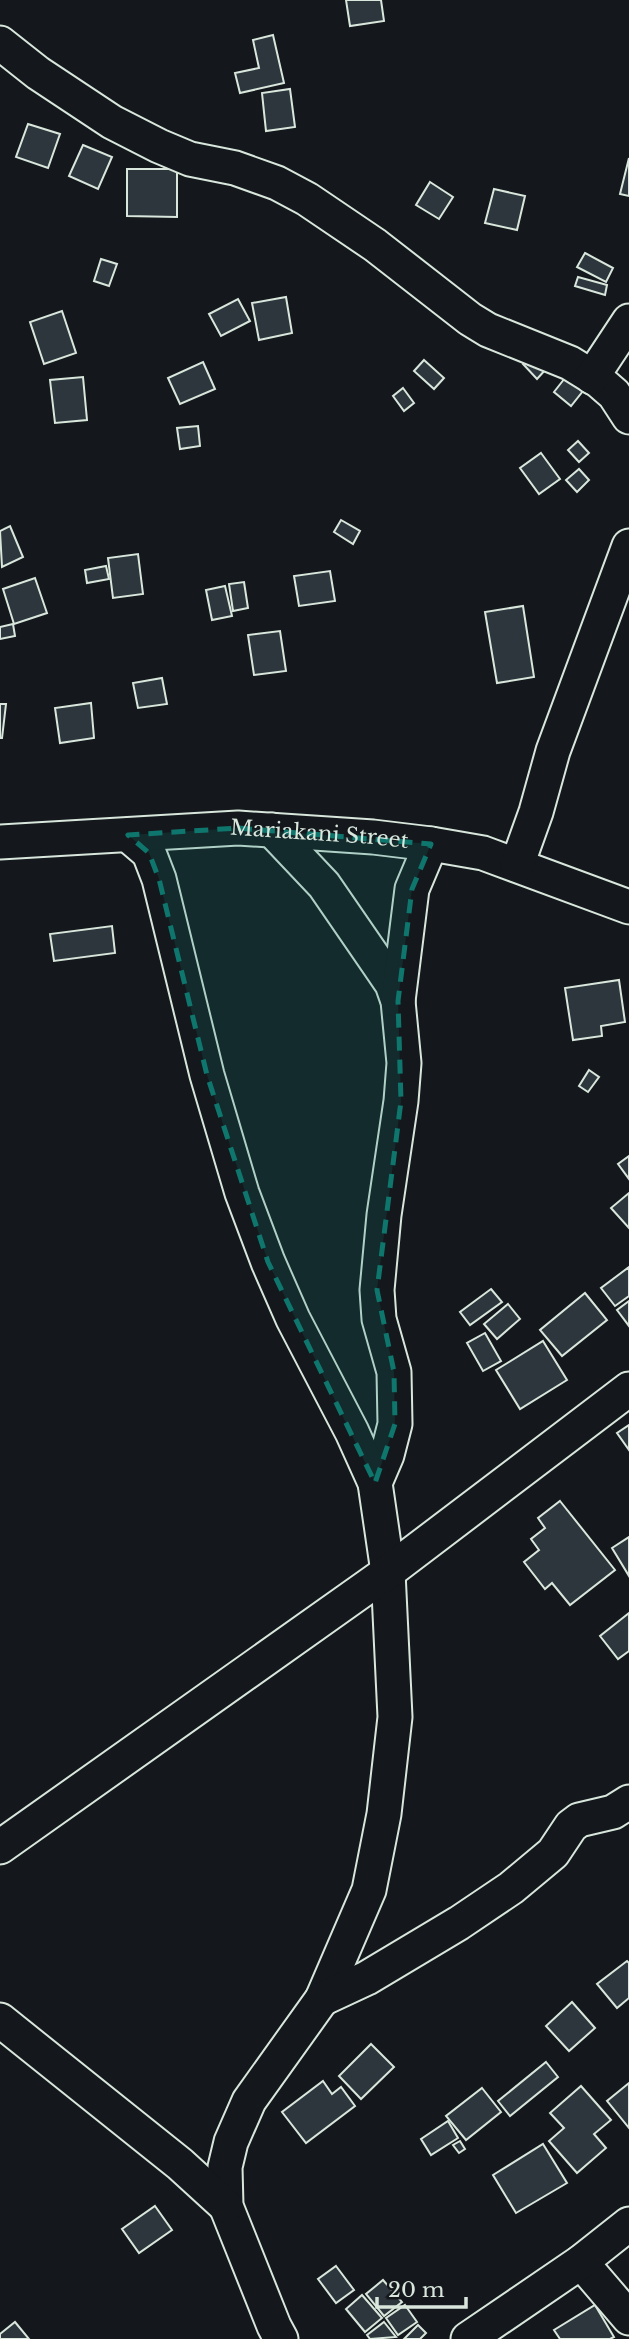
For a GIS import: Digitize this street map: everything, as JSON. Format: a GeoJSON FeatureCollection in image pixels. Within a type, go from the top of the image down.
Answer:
{"type":"FeatureCollection","features":[{"type":"Feature","properties":{"kind":"street"},"geometry":{"type":"LineString","coordinates":[[0,43],[38,73],[112,122],[190,159],[235,168],[276,183],[307,199],[375,245],[470,319],[488,330],[570,363],[592,377],[614,394],[629,417]]}},
{"type":"Feature","properties":{"kind":"street"},"geometry":{"type":"LineString","coordinates":[[592,377],[629,321]]}},
{"type":"Feature","properties":{"kind":"street"},"geometry":{"type":"LineString","coordinates":[[517,865],[536,812],[553,751],[614,626],[629,546]]}},
{"type":"Feature","properties":{"kind":"street","name":"Mariakani Street"},"geometry":{"type":"LineString","coordinates":[[0,842],[238,828],[430,844],[483,853],[629,907]]}},
{"type":"Feature","properties":{"kind":"street"},"geometry":{"type":"LineString","coordinates":[[272,831],[324,885],[392,984],[398,1001]]}},
{"type":"Feature","properties":{"kind":"street"},"geometry":{"type":"LineString","coordinates":[[128,835],[149,853],[159,879],[207,1075],[242,1193],[263,1251],[293,1319],[352,1432],[375,1483],[388,1572],[396,1717],[384,1815],[369,1890],[322,1999],[249,2101],[231,2142],[225,2167],[226,2206],[281,2339]]}},
{"type":"Feature","properties":{"kind":"street"},"geometry":{"type":"LineString","coordinates":[[375,1483],[387,1455],[395,1423],[394,1372],[379,1319],[377,1290],[404,1063],[398,1001],[412,889],[430,844]]}},
{"type":"Feature","properties":{"kind":"street"},"geometry":{"type":"LineString","coordinates":[[0,1847],[388,1572],[629,1389]]}},
{"type":"Feature","properties":{"kind":"street"},"geometry":{"type":"LineString","coordinates":[[322,1999],[368,1979],[511,1888],[553,1853],[571,1826],[579,1820],[613,1812],[629,1802]]}},
{"type":"Feature","properties":{"kind":"street"},"geometry":{"type":"LineString","coordinates":[[0,2020],[180,2164],[226,2206]]}},
{"type":"Feature","properties":{"kind":"street"},"geometry":{"type":"LineString","coordinates":[[468,2339],[581,2262],[629,2224]]}},
{"type":"Feature","properties":{"kind":"street"},"geometry":{"type":"LineString","coordinates":[[581,2262],[629,2318]]}},
{"type":"Feature","properties":{"kind":"highlighted area"},"geometry":{"type":"Polygon","coordinates":[[[238,828],[431,844],[412,889],[398,1001],[401,1101],[377,1290],[394,1372],[395,1424],[375,1483],[268,1262],[207,1075],[159,879],[149,853],[128,835],[238,828]]]}},
{"type":"Feature","properties":{"kind":"building"},"geometry":{"type":"Polygon","coordinates":[[[346,0],[381,0],[384,21],[350,26],[346,0]]]}},
{"type":"Feature","properties":{"kind":"building"},"geometry":{"type":"Polygon","coordinates":[[[273,35],[284,83],[240,93],[235,73],[259,68],[253,40],[273,35]]]}},
{"type":"Feature","properties":{"kind":"building"},"geometry":{"type":"Polygon","coordinates":[[[290,89],[295,127],[266,131],[262,93],[290,89]]]}},
{"type":"Feature","properties":{"kind":"building"},"geometry":{"type":"Polygon","coordinates":[[[28,124],[60,134],[48,168],[16,157],[28,124]]]}},
{"type":"Feature","properties":{"kind":"building"},"geometry":{"type":"Polygon","coordinates":[[[83,145],[112,157],[98,189],[69,176],[83,145]]]}},
{"type":"Feature","properties":{"kind":"building"},"geometry":{"type":"Polygon","coordinates":[[[629,158],[629,196],[620,194],[629,158]]]}},
{"type":"Feature","properties":{"kind":"building"},"geometry":{"type":"Polygon","coordinates":[[[127,169],[177,169],[177,217],[127,216],[127,169]]]}},
{"type":"Feature","properties":{"kind":"building"},"geometry":{"type":"Polygon","coordinates":[[[430,182],[453,197],[439,219],[416,205],[430,182]]]}},
{"type":"Feature","properties":{"kind":"building"},"geometry":{"type":"Polygon","coordinates":[[[494,189],[525,196],[517,230],[485,223],[494,189]]]}},
{"type":"Feature","properties":{"kind":"building"},"geometry":{"type":"Polygon","coordinates":[[[585,253],[613,268],[606,282],[577,267],[585,253]]]}},
{"type":"Feature","properties":{"kind":"building"},"geometry":{"type":"Polygon","coordinates":[[[101,259],[117,264],[109,286],[94,281],[101,259]]]}},
{"type":"Feature","properties":{"kind":"building"},"geometry":{"type":"Polygon","coordinates":[[[578,277],[607,285],[605,295],[575,286],[578,277]]]}},
{"type":"Feature","properties":{"kind":"building"},"geometry":{"type":"Polygon","coordinates":[[[286,297],[292,333],[259,340],[252,303],[286,297]]]}},
{"type":"Feature","properties":{"kind":"building"},"geometry":{"type":"Polygon","coordinates":[[[238,299],[250,321],[221,336],[209,314],[238,299]]]}},
{"type":"Feature","properties":{"kind":"building"},"geometry":{"type":"Polygon","coordinates":[[[62,311],[76,353],[44,364],[30,322],[62,311]]]}},
{"type":"Feature","properties":{"kind":"building"},"geometry":{"type":"Polygon","coordinates":[[[533,354],[547,368],[537,379],[523,364],[533,354]]]}},
{"type":"Feature","properties":{"kind":"building"},"geometry":{"type":"Polygon","coordinates":[[[424,360],[444,378],[434,389],[414,371],[424,360]]]}},
{"type":"Feature","properties":{"kind":"building"},"geometry":{"type":"Polygon","coordinates":[[[203,362],[215,389],[180,404],[168,378],[203,362]]]}},
{"type":"Feature","properties":{"kind":"building"},"geometry":{"type":"Polygon","coordinates":[[[83,377],[87,420],[55,423],[50,380],[83,377]]]}},
{"type":"Feature","properties":{"kind":"building"},"geometry":{"type":"Polygon","coordinates":[[[565,378],[583,391],[571,406],[554,392],[565,378]]]}},
{"type":"Feature","properties":{"kind":"building"},"geometry":{"type":"Polygon","coordinates":[[[403,388],[414,403],[404,411],[393,396],[403,388]]]}},
{"type":"Feature","properties":{"kind":"building"},"geometry":{"type":"Polygon","coordinates":[[[198,426],[200,446],[180,449],[177,428],[198,426]]]}},
{"type":"Feature","properties":{"kind":"building"},"geometry":{"type":"Polygon","coordinates":[[[578,441],[589,453],[579,462],[568,450],[578,441]]]}},
{"type":"Feature","properties":{"kind":"building"},"geometry":{"type":"Polygon","coordinates":[[[541,453],[560,479],[539,494],[520,468],[541,453]]]}},
{"type":"Feature","properties":{"kind":"building"},"geometry":{"type":"Polygon","coordinates":[[[579,469],[589,480],[577,492],[566,480],[579,469]]]}},
{"type":"Feature","properties":{"kind":"building"},"geometry":{"type":"Polygon","coordinates":[[[341,520],[360,531],[353,544],[334,532],[341,520]]]}},
{"type":"Feature","properties":{"kind":"building"},"geometry":{"type":"Polygon","coordinates":[[[10,526],[23,557],[2,567],[0,531],[10,526]]]}},
{"type":"Feature","properties":{"kind":"building"},"geometry":{"type":"Polygon","coordinates":[[[138,554],[143,594],[113,598],[108,558],[138,554]]]}},
{"type":"Feature","properties":{"kind":"building"},"geometry":{"type":"Polygon","coordinates":[[[106,566],[109,579],[87,583],[85,570],[106,566]]]}},
{"type":"Feature","properties":{"kind":"building"},"geometry":{"type":"Polygon","coordinates":[[[330,571],[335,601],[299,606],[294,576],[330,571]]]}},
{"type":"Feature","properties":{"kind":"building"},"geometry":{"type":"Polygon","coordinates":[[[35,578],[47,613],[14,624],[3,589],[35,578]]]}},
{"type":"Feature","properties":{"kind":"building"},"geometry":{"type":"Polygon","coordinates":[[[244,582],[248,608],[233,611],[229,584],[244,582]]]}},
{"type":"Feature","properties":{"kind":"building"},"geometry":{"type":"Polygon","coordinates":[[[225,586],[232,616],[212,620],[206,590],[225,586]]]}},
{"type":"Feature","properties":{"kind":"building"},"geometry":{"type":"Polygon","coordinates":[[[523,606],[534,677],[497,683],[485,612],[523,606]]]}},
{"type":"Feature","properties":{"kind":"building"},"geometry":{"type":"Polygon","coordinates":[[[13,624],[15,636],[0,639],[0,627],[13,624]]]}},
{"type":"Feature","properties":{"kind":"building"},"geometry":{"type":"Polygon","coordinates":[[[280,631],[286,671],[254,675],[248,635],[280,631]]]}},
{"type":"Feature","properties":{"kind":"building"},"geometry":{"type":"Polygon","coordinates":[[[162,678],[167,704],[138,708],[133,683],[162,678]]]}},
{"type":"Feature","properties":{"kind":"building"},"geometry":{"type":"Polygon","coordinates":[[[91,703],[94,738],[60,743],[55,708],[91,703]]]}},
{"type":"Feature","properties":{"kind":"building"},"geometry":{"type":"Polygon","coordinates":[[[0,704],[6,704],[2,738],[0,738],[0,704]]]}},
{"type":"Feature","properties":{"kind":"building"},"geometry":{"type":"Polygon","coordinates":[[[112,926],[115,953],[54,961],[50,934],[112,926]]]}},
{"type":"Feature","properties":{"kind":"building"},"geometry":{"type":"Polygon","coordinates":[[[619,980],[625,1022],[601,1026],[602,1036],[573,1040],[565,988],[619,980]]]}},
{"type":"Feature","properties":{"kind":"building"},"geometry":{"type":"Polygon","coordinates":[[[589,1070],[599,1077],[588,1092],[579,1086],[589,1070]]]}},
{"type":"Feature","properties":{"kind":"building"},"geometry":{"type":"Polygon","coordinates":[[[629,1156],[629,1179],[618,1164],[629,1156]]]}},
{"type":"Feature","properties":{"kind":"building"},"geometry":{"type":"Polygon","coordinates":[[[629,1193],[629,1228],[611,1208],[629,1193]]]}},
{"type":"Feature","properties":{"kind":"building"},"geometry":{"type":"Polygon","coordinates":[[[629,1267],[629,1296],[615,1306],[601,1288],[629,1267]]]}},
{"type":"Feature","properties":{"kind":"building"},"geometry":{"type":"Polygon","coordinates":[[[491,1289],[502,1302],[470,1325],[460,1312],[491,1289]]]}},
{"type":"Feature","properties":{"kind":"building"},"geometry":{"type":"Polygon","coordinates":[[[585,1293],[607,1320],[562,1356],[540,1330],[585,1293]]]}},
{"type":"Feature","properties":{"kind":"building"},"geometry":{"type":"Polygon","coordinates":[[[629,1301],[629,1326],[617,1310],[629,1301]]]}},
{"type":"Feature","properties":{"kind":"building"},"geometry":{"type":"Polygon","coordinates":[[[508,1304],[520,1319],[497,1339],[484,1324],[508,1304]]]}},
{"type":"Feature","properties":{"kind":"building"},"geometry":{"type":"Polygon","coordinates":[[[485,1333],[501,1361],[483,1371],[467,1343],[485,1333]]]}},
{"type":"Feature","properties":{"kind":"building"},"geometry":{"type":"Polygon","coordinates":[[[543,1341],[567,1380],[520,1409],[496,1370],[543,1341]]]}},
{"type":"Feature","properties":{"kind":"building"},"geometry":{"type":"Polygon","coordinates":[[[629,1425],[629,1450],[617,1433],[629,1425]]]}},
{"type":"Feature","properties":{"kind":"building"},"geometry":{"type":"Polygon","coordinates":[[[560,1501],[615,1570],[570,1605],[552,1583],[545,1589],[524,1562],[539,1550],[531,1539],[545,1528],[538,1518],[560,1501]]]}},
{"type":"Feature","properties":{"kind":"building"},"geometry":{"type":"Polygon","coordinates":[[[629,1537],[629,1576],[612,1548],[629,1537]]]}},
{"type":"Feature","properties":{"kind":"building"},"geometry":{"type":"Polygon","coordinates":[[[629,1613],[629,1651],[618,1659],[600,1636],[629,1613]]]}},
{"type":"Feature","properties":{"kind":"building"},"geometry":{"type":"Polygon","coordinates":[[[627,1961],[629,1998],[617,2008],[597,1984],[627,1961]]]}},
{"type":"Feature","properties":{"kind":"building"},"geometry":{"type":"Polygon","coordinates":[[[572,2002],[595,2028],[569,2051],[546,2026],[572,2002]]]}},
{"type":"Feature","properties":{"kind":"building"},"geometry":{"type":"Polygon","coordinates":[[[371,2044],[394,2067],[361,2099],[339,2076],[371,2044]]]}},
{"type":"Feature","properties":{"kind":"building"},"geometry":{"type":"Polygon","coordinates":[[[546,2062],[558,2077],[510,2116],[498,2101],[546,2062]]]}},
{"type":"Feature","properties":{"kind":"building"},"geometry":{"type":"Polygon","coordinates":[[[323,2081],[332,2094],[341,2087],[355,2106],[306,2143],[282,2112],[323,2081]]]}},
{"type":"Feature","properties":{"kind":"building"},"geometry":{"type":"Polygon","coordinates":[[[629,2083],[629,2128],[607,2101],[629,2083]]]}},
{"type":"Feature","properties":{"kind":"building"},"geometry":{"type":"Polygon","coordinates":[[[581,2086],[611,2120],[594,2134],[606,2148],[577,2173],[549,2141],[564,2128],[550,2113],[581,2086]]]}},
{"type":"Feature","properties":{"kind":"building"},"geometry":{"type":"Polygon","coordinates":[[[482,2088],[501,2112],[466,2140],[446,2116],[482,2088]]]}},
{"type":"Feature","properties":{"kind":"building"},"geometry":{"type":"Polygon","coordinates":[[[448,2121],[458,2138],[431,2155],[421,2139],[448,2121]]]}},
{"type":"Feature","properties":{"kind":"building"},"geometry":{"type":"Polygon","coordinates":[[[460,2141],[465,2149],[459,2153],[453,2145],[460,2141]]]}},
{"type":"Feature","properties":{"kind":"building"},"geometry":{"type":"Polygon","coordinates":[[[543,2144],[567,2183],[516,2213],[493,2175],[543,2144]]]}},
{"type":"Feature","properties":{"kind":"building"},"geometry":{"type":"Polygon","coordinates":[[[155,2206],[172,2230],[139,2253],[122,2229],[155,2206]]]}},
{"type":"Feature","properties":{"kind":"building"},"geometry":{"type":"Polygon","coordinates":[[[336,2266],[354,2290],[336,2303],[318,2279],[336,2266]]]}},
{"type":"Feature","properties":{"kind":"building"},"geometry":{"type":"Polygon","coordinates":[[[383,2280],[402,2302],[384,2316],[366,2294],[383,2280]]]}},
{"type":"Feature","properties":{"kind":"building"},"geometry":{"type":"Polygon","coordinates":[[[362,2295],[382,2318],[365,2332],[346,2309],[362,2295]]]}},
{"type":"Feature","properties":{"kind":"building"},"geometry":{"type":"Polygon","coordinates":[[[405,2305],[417,2322],[398,2335],[386,2318],[405,2305]]]}},
{"type":"Feature","properties":{"kind":"building"},"geometry":{"type":"Polygon","coordinates":[[[595,2305],[614,2337],[560,2339],[554,2330],[595,2305]]]}},
{"type":"Feature","properties":{"kind":"building"},"geometry":{"type":"Polygon","coordinates":[[[15,2322],[29,2339],[0,2339],[0,2334],[15,2322]]]}},
{"type":"Feature","properties":{"kind":"building"},"geometry":{"type":"Polygon","coordinates":[[[384,2322],[396,2337],[370,2339],[367,2335],[384,2322]]]}},
{"type":"Feature","properties":{"kind":"building"},"geometry":{"type":"Polygon","coordinates":[[[418,2325],[426,2333],[420,2339],[404,2339],[418,2325]]]}}]}
